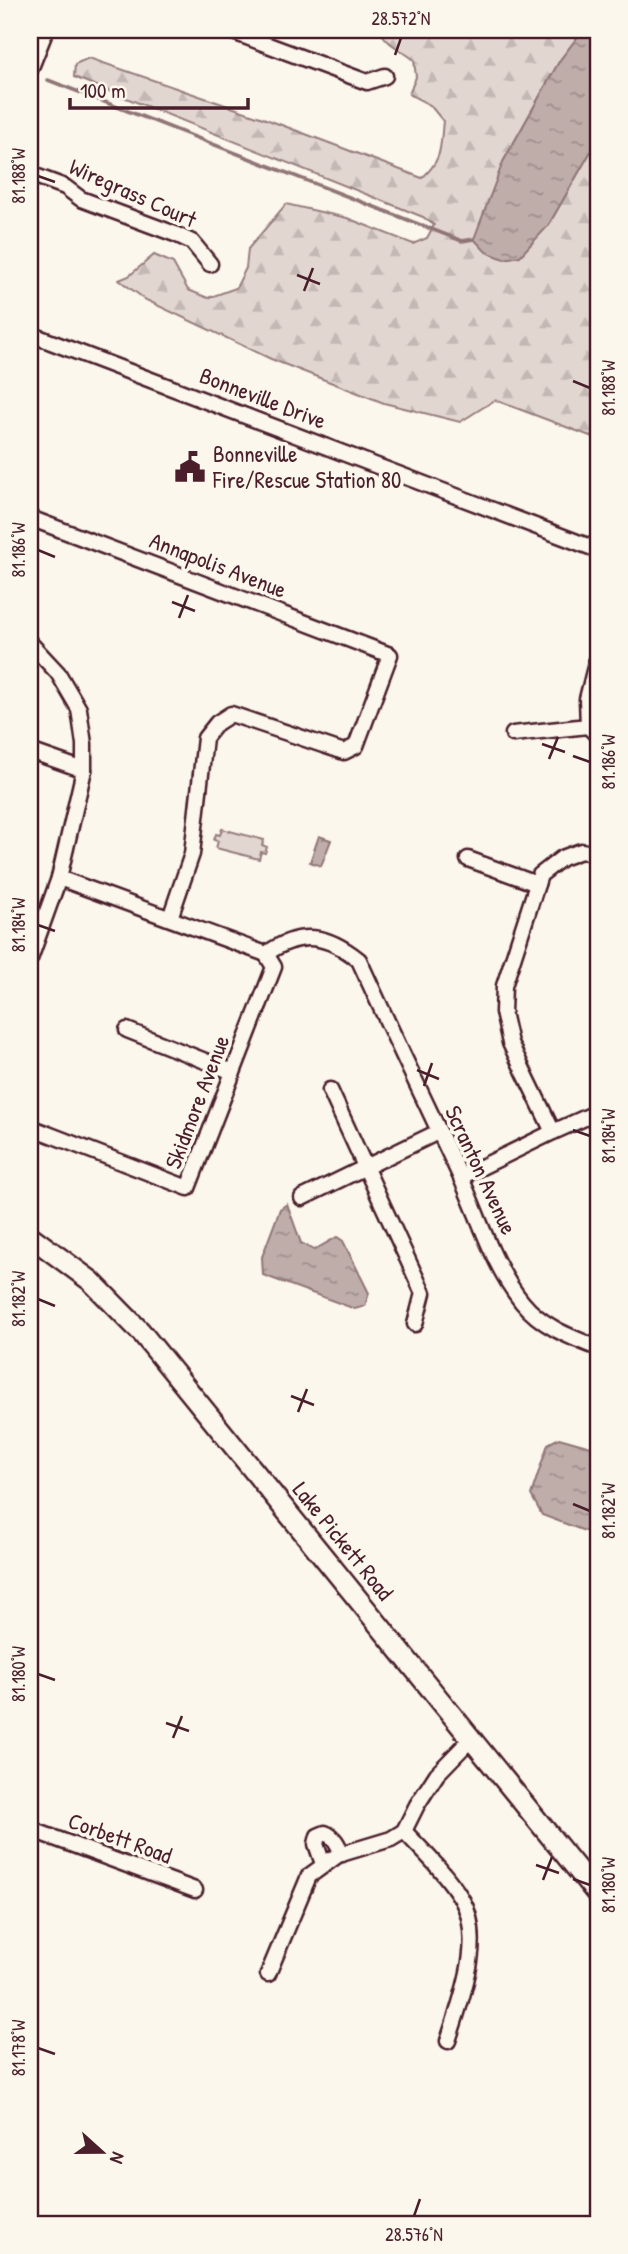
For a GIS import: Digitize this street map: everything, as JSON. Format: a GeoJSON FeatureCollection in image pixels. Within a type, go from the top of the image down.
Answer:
{"type":"FeatureCollection","features":[{"type":"Feature","properties":{"kind":"main road","name":"Lake Pickett Road"},"geometry":{"type":"LineString","coordinates":[[30,1236],[91,1282],[141,1332],[598,1895]]}},
{"type":"Feature","properties":{"kind":"street"},"geometry":{"type":"LineString","coordinates":[[30,71],[46,30]]}},
{"type":"Feature","properties":{"kind":"street"},"geometry":{"type":"LineString","coordinates":[[228,30],[367,82],[385,76]]}},
{"type":"Feature","properties":{"kind":"street","name":"Wiregrass Court"},"geometry":{"type":"LineString","coordinates":[[30,174],[65,187],[81,199],[175,233],[192,242],[210,264]]}},
{"type":"Feature","properties":{"kind":"street","name":"Bonneville Drive"},"geometry":{"type":"LineString","coordinates":[[30,334],[598,550]]}},
{"type":"Feature","properties":{"kind":"street","name":"Annapolis Avenue"},"geometry":{"type":"LineString","coordinates":[[30,518],[390,655],[356,746],[344,752],[231,714],[217,723],[205,738],[192,854],[170,918]]}},
{"type":"Feature","properties":{"kind":"street"},"geometry":{"type":"LineString","coordinates":[[30,643],[58,673],[79,709],[84,744],[84,770],[59,878],[30,959]]}},
{"type":"Feature","properties":{"kind":"street"},"geometry":{"type":"LineString","coordinates":[[513,734],[593,731],[587,699],[598,662]]}},
{"type":"Feature","properties":{"kind":"street"},"geometry":{"type":"LineString","coordinates":[[30,751],[84,770]]}},
{"type":"Feature","properties":{"kind":"street"},"geometry":{"type":"LineString","coordinates":[[553,1132],[510,1043],[503,1012],[504,986],[540,875],[562,859],[581,851],[598,854]]}},
{"type":"Feature","properties":{"kind":"street"},"geometry":{"type":"LineString","coordinates":[[468,859],[537,884]]}},
{"type":"Feature","properties":{"kind":"street"},"geometry":{"type":"LineString","coordinates":[[59,878],[266,954]]}},
{"type":"Feature","properties":{"kind":"street","name":"Scranton Avenue"},"geometry":{"type":"LineString","coordinates":[[266,954],[278,945],[302,937],[338,944],[359,961],[461,1177],[501,1271],[522,1303],[547,1325],[598,1348]]}},
{"type":"Feature","properties":{"kind":"street","name":"Skidmore Avenue"},"geometry":{"type":"LineString","coordinates":[[30,1127],[188,1188],[274,967],[266,954]]}},
{"type":"Feature","properties":{"kind":"street"},"geometry":{"type":"LineString","coordinates":[[127,1030],[233,1072]]}},
{"type":"Feature","properties":{"kind":"street"},"geometry":{"type":"LineString","coordinates":[[330,1090],[423,1293],[415,1324]]}},
{"type":"Feature","properties":{"kind":"street"},"geometry":{"type":"LineString","coordinates":[[461,1177],[598,1112]]}},
{"type":"Feature","properties":{"kind":"street"},"geometry":{"type":"LineString","coordinates":[[302,1198],[439,1132]]}},
{"type":"Feature","properties":{"kind":"street"},"geometry":{"type":"LineString","coordinates":[[268,1974],[305,1883],[323,1864],[342,1854],[391,1839],[404,1831],[437,1774],[471,1739]]}},
{"type":"Feature","properties":{"kind":"street","name":"Corbett Road"},"geometry":{"type":"LineString","coordinates":[[30,1829],[195,1890]]}},
{"type":"Feature","properties":{"kind":"street"},"geometry":{"type":"LineString","coordinates":[[404,1831],[441,1871],[463,1900],[472,1933],[469,1970],[449,2041]]}},
{"type":"Feature","properties":{"kind":"street"},"geometry":{"type":"LineString","coordinates":[[323,1864],[316,1844],[322,1834],[326,1833],[334,1838],[342,1854]]}},
{"type":"Feature","properties":{"kind":"green space"},"geometry":{"type":"Polygon","coordinates":[[[380,30],[583,30],[560,60],[503,162],[548,226],[598,139],[598,439],[495,400],[460,422],[384,403],[271,359],[146,300],[119,280],[129,276],[154,255],[173,263],[188,290],[208,298],[236,288],[246,268],[248,249],[286,204],[347,218],[413,244],[427,238],[434,225],[423,217],[74,77],[75,64],[89,58],[263,118],[422,178],[437,159],[443,121],[430,105],[409,94],[416,77],[414,60],[390,43],[380,30]]]}},
{"type":"Feature","properties":{"kind":"green space"},"geometry":{"type":"Polygon","coordinates":[[[222,829],[264,840],[262,845],[267,847],[265,853],[261,852],[259,859],[216,848],[218,841],[214,840],[222,829]]]}},
{"type":"Feature","properties":{"kind":"water"},"geometry":{"type":"Polygon","coordinates":[[[583,30],[598,30],[598,139],[548,226],[520,256],[504,259],[486,252],[474,239],[503,162],[560,60],[583,30]]]}},
{"type":"Feature","properties":{"kind":"water"},"geometry":{"type":"Polygon","coordinates":[[[319,836],[331,840],[321,866],[310,862],[319,836]]]}},
{"type":"Feature","properties":{"kind":"water"},"geometry":{"type":"Polygon","coordinates":[[[287,1204],[301,1243],[314,1250],[337,1237],[343,1241],[369,1293],[365,1306],[355,1309],[263,1275],[262,1257],[280,1209],[287,1204]]]}},
{"type":"Feature","properties":{"kind":"water"},"geometry":{"type":"Polygon","coordinates":[[[559,1438],[598,1449],[598,1536],[542,1515],[531,1495],[548,1444],[559,1438]]]}},
{"type":"Feature","properties":{"kind":"waterway"},"geometry":{"type":"LineString","coordinates":[[48,80],[462,241],[474,239]]}},
{"type":"Feature","properties":{"kind":"place","name":"Bonneville Fire/Rescue Station 80"},"geometry":{"type":"Point","coordinates":[190,467]}}]}
